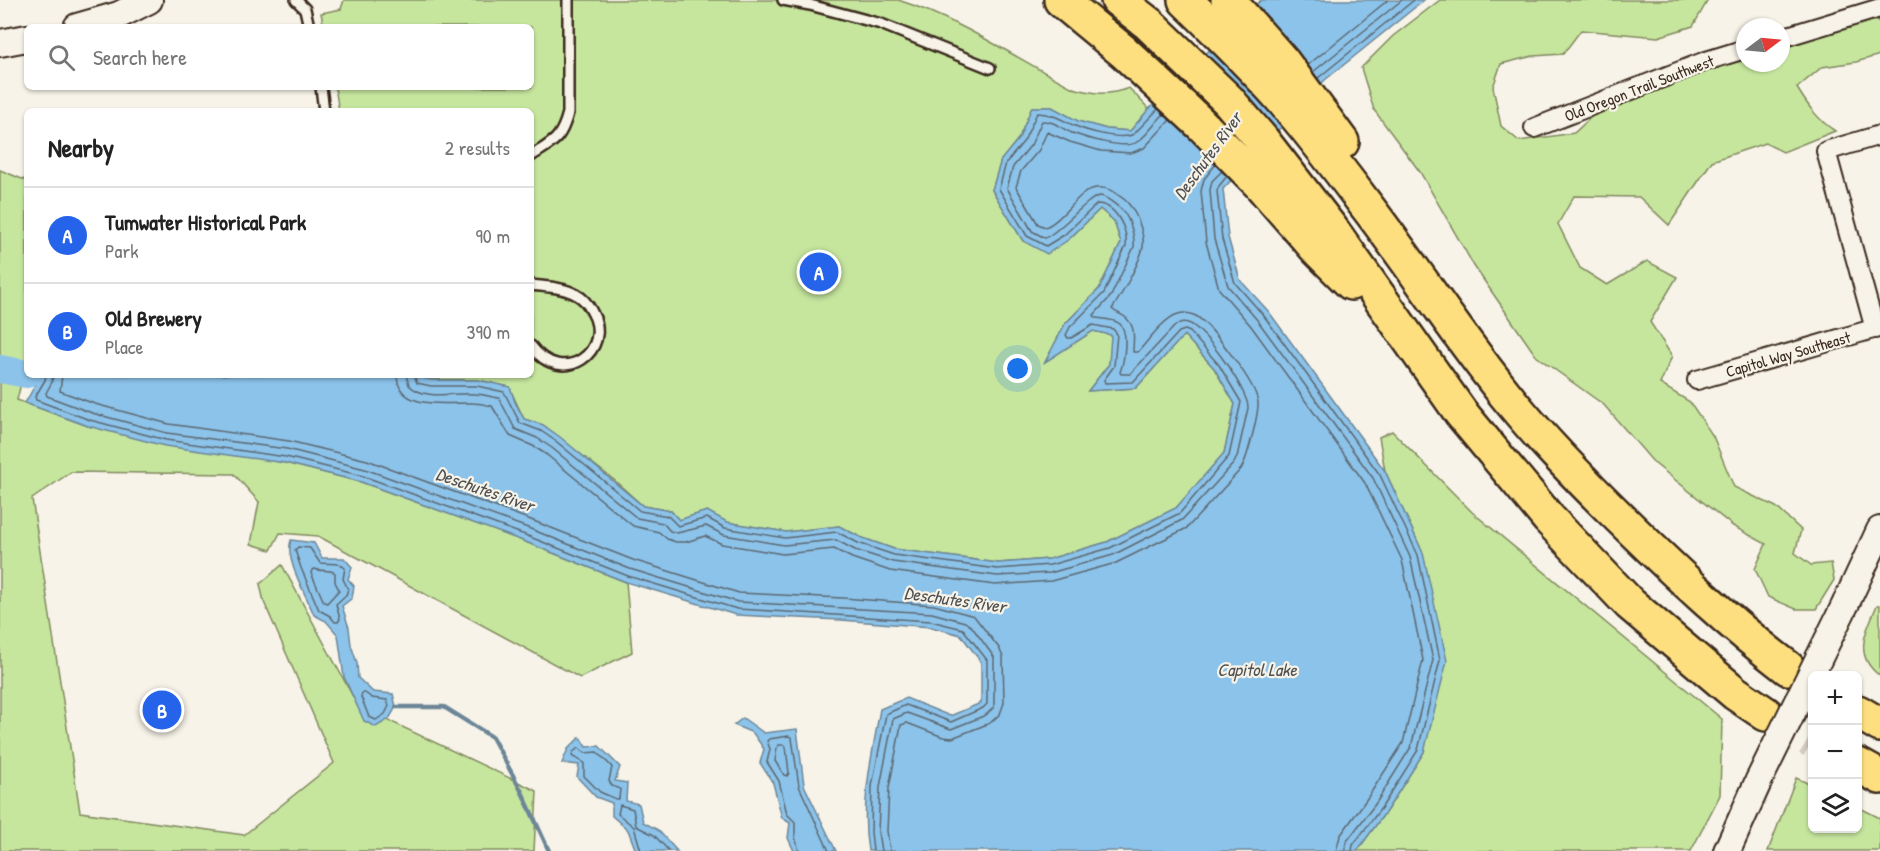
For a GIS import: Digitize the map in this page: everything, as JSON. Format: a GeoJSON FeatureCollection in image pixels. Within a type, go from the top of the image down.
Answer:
{"type":"FeatureCollection","features":[{"type":"Feature","properties":{"kind":"highway"},"geometry":{"type":"LineString","coordinates":[[1041,0],[1112,51],[1124,52]]}},
{"type":"Feature","properties":{"kind":"highway"},"geometry":{"type":"LineString","coordinates":[[1061,0],[1124,52],[1200,123],[1260,184],[1324,239],[1410,343],[1506,469],[1549,519],[1630,604],[1736,693],[1766,714]]}},
{"type":"Feature","properties":{"kind":"highway"},"geometry":{"type":"LineString","coordinates":[[1118,0],[1149,24],[1228,100],[1288,173],[1324,239]]}},
{"type":"Feature","properties":{"kind":"highway"},"geometry":{"type":"LineString","coordinates":[[1185,0],[1240,53],[1372,199]]}},
{"type":"Feature","properties":{"kind":"highway"},"geometry":{"type":"LineString","coordinates":[[1228,0],[1308,93],[1449,321],[1512,403],[1573,473],[1690,586],[1754,642],[1788,668]]}},
{"type":"Feature","properties":{"kind":"highway"},"geometry":{"type":"LineString","coordinates":[[1862,715],[1880,725]]}},
{"type":"Feature","properties":{"kind":"highway"},"geometry":{"type":"LineString","coordinates":[[1862,768],[1880,777]]}},
{"type":"Feature","properties":{"kind":"main road"},"geometry":{"type":"LineString","coordinates":[[88,24],[119,15],[149,0]]}},
{"type":"Feature","properties":{"kind":"main road"},"geometry":{"type":"LineString","coordinates":[[0,43],[24,39]]}},
{"type":"Feature","properties":{"kind":"main road"},"geometry":{"type":"LineString","coordinates":[[1727,851],[1759,780],[1846,603],[1873,558],[1880,530]]}},
{"type":"Feature","properties":{"kind":"street"},"geometry":{"type":"LineString","coordinates":[[1790,35],[1880,8]]}},
{"type":"Feature","properties":{"kind":"street","name":"Old Oregon Trail Southwest"},"geometry":{"type":"LineString","coordinates":[[1534,128],[1706,61],[1736,52]]}},
{"type":"Feature","properties":{"kind":"street"},"geometry":{"type":"LineString","coordinates":[[1877,328],[1826,151],[1880,135]]}},
{"type":"Feature","properties":{"kind":"street","name":"Capitol Way Southeast"},"geometry":{"type":"LineString","coordinates":[[1697,380],[1877,328]]}},
{"type":"Feature","properties":{"kind":"lane"},"geometry":{"type":"LineString","coordinates":[[296,0],[305,9],[308,24]]}},
{"type":"Feature","properties":{"kind":"lane"},"geometry":{"type":"LineString","coordinates":[[534,154],[554,142],[564,130],[568,113],[568,0]]}},
{"type":"Feature","properties":{"kind":"lane"},"geometry":{"type":"LineString","coordinates":[[783,0],[881,24],[990,68]]}},
{"type":"Feature","properties":{"kind":"lane"},"geometry":{"type":"LineString","coordinates":[[321,90],[324,108]]}},
{"type":"Feature","properties":{"kind":"lane"},"geometry":{"type":"LineString","coordinates":[[534,285],[558,288],[578,295],[589,306],[597,321],[597,335],[592,350],[571,365],[558,366],[547,362],[534,350]]}},
{"type":"Feature","properties":{"kind":"green space"},"geometry":{"type":"Polygon","coordinates":[[[344,0],[898,0],[966,29],[1073,88],[1101,93],[1129,88],[1149,109],[1130,131],[1107,129],[1077,121],[1052,107],[1032,107],[1019,138],[1001,160],[992,190],[1023,241],[1068,240],[1100,209],[1114,221],[1121,243],[1099,289],[1065,324],[1046,361],[1093,331],[1112,335],[1109,364],[1088,391],[1136,388],[1184,335],[1214,368],[1235,404],[1224,453],[1176,508],[1107,542],[1049,559],[998,563],[894,549],[860,537],[839,526],[786,532],[726,522],[707,511],[679,520],[671,511],[643,506],[614,480],[543,425],[524,419],[509,387],[478,380],[422,378],[534,378],[534,108],[338,108],[336,90],[534,90],[534,24],[323,24],[321,13],[341,9],[344,0]]]}},
{"type":"Feature","properties":{"kind":"green space"},"geometry":{"type":"Polygon","coordinates":[[[1440,0],[1708,0],[1693,26],[1658,37],[1581,30],[1563,54],[1533,56],[1501,64],[1493,87],[1501,126],[1519,141],[1574,133],[1612,98],[1736,58],[1736,72],[1790,72],[1790,31],[1845,19],[1880,23],[1880,55],[1856,62],[1822,67],[1797,88],[1814,112],[1835,131],[1783,152],[1765,143],[1712,161],[1669,225],[1639,197],[1574,196],[1558,224],[1580,268],[1607,285],[1647,261],[1677,277],[1650,322],[1672,356],[1660,384],[1690,402],[1713,436],[1734,487],[1776,507],[1801,530],[1795,553],[1811,565],[1831,563],[1834,580],[1816,609],[1796,609],[1768,597],[1755,569],[1766,544],[1733,526],[1654,463],[1604,405],[1536,356],[1474,266],[1420,172],[1374,110],[1361,68],[1393,36],[1440,0]]]}},
{"type":"Feature","properties":{"kind":"green space"},"geometry":{"type":"Polygon","coordinates":[[[0,170],[24,180],[24,371],[17,400],[88,426],[285,463],[361,482],[523,541],[626,582],[632,652],[580,678],[318,536],[280,533],[271,550],[251,544],[259,502],[234,474],[71,472],[32,499],[80,812],[244,835],[334,763],[264,602],[260,584],[282,565],[358,706],[537,791],[534,851],[0,851],[0,170]]]}},
{"type":"Feature","properties":{"kind":"green space"},"geometry":{"type":"Polygon","coordinates":[[[1392,431],[1472,512],[1722,719],[1720,795],[1691,851],[1357,851],[1387,810],[1424,752],[1423,553],[1385,471],[1379,437],[1392,431]]]}},
{"type":"Feature","properties":{"kind":"green space"},"geometry":{"type":"Polygon","coordinates":[[[1877,605],[1880,605],[1880,676],[1871,668],[1864,651],[1866,634],[1877,605]]]}},
{"type":"Feature","properties":{"kind":"green space"},"geometry":{"type":"Polygon","coordinates":[[[1796,778],[1808,783],[1808,833],[1862,833],[1862,809],[1880,818],[1880,851],[1768,851],[1796,778]]]}},
{"type":"Feature","properties":{"kind":"water","name":"Capitol Lake"},"geometry":{"type":"Polygon","coordinates":[[[1261,0],[1424,0],[1325,80],[1223,189],[1228,237],[1240,280],[1269,312],[1385,471],[1423,553],[1447,661],[1424,752],[1387,810],[1357,851],[868,851],[866,797],[880,709],[906,698],[950,716],[981,703],[981,662],[961,635],[931,627],[736,615],[626,582],[523,541],[361,482],[285,463],[165,446],[88,426],[25,403],[39,378],[478,380],[510,387],[524,419],[543,425],[560,437],[643,506],[671,511],[679,520],[707,511],[727,522],[786,532],[839,526],[860,537],[894,549],[998,563],[1049,559],[1107,542],[1176,508],[1224,453],[1235,404],[1214,368],[1184,335],[1136,388],[1088,391],[1109,364],[1111,335],[1093,331],[1045,362],[1065,324],[1099,289],[1121,243],[1114,221],[1100,209],[1068,240],[1047,254],[1023,241],[992,190],[1001,160],[1019,138],[1032,107],[1052,107],[1078,121],[1107,129],[1130,131],[1149,109],[1261,0]]]}},
{"type":"Feature","properties":{"kind":"water"},"geometry":{"type":"Polygon","coordinates":[[[291,540],[314,543],[322,558],[344,558],[352,567],[348,579],[354,586],[352,598],[342,606],[357,663],[358,678],[373,692],[393,694],[396,707],[389,719],[376,727],[364,721],[344,677],[338,635],[326,621],[314,615],[297,578],[291,557],[291,540]]]}},
{"type":"Feature","properties":{"kind":"water"},"geometry":{"type":"Polygon","coordinates":[[[743,718],[764,733],[797,729],[804,785],[836,851],[794,851],[788,838],[790,823],[782,818],[773,783],[760,763],[764,749],[753,733],[734,725],[743,718]]]}},
{"type":"Feature","properties":{"kind":"water"},"geometry":{"type":"Polygon","coordinates":[[[580,737],[586,747],[599,746],[620,767],[615,781],[627,783],[626,801],[639,804],[643,822],[658,830],[677,851],[636,851],[628,830],[612,816],[612,803],[596,797],[577,777],[579,765],[562,763],[568,749],[580,737]]]}},
{"type":"Feature","properties":{"kind":"waterway","name":"Deschutes River"},"geometry":{"type":"LineString","coordinates":[[0,369],[24,373]]}},
{"type":"Feature","properties":{"kind":"waterway"},"geometry":{"type":"LineString","coordinates":[[396,707],[444,707],[492,737],[522,792],[549,851]]}},
{"type":"Feature","properties":{"kind":"tunnel"},"geometry":{"type":"LineString","coordinates":[[1766,714],[1808,740]]}},
{"type":"Feature","properties":{"kind":"place","name":"Tumwater Historical Park"},"geometry":{"type":"Point","coordinates":[819,272]}},
{"type":"Feature","properties":{"kind":"place","name":"Old Brewery"},"geometry":{"type":"Point","coordinates":[162,710]}}]}
